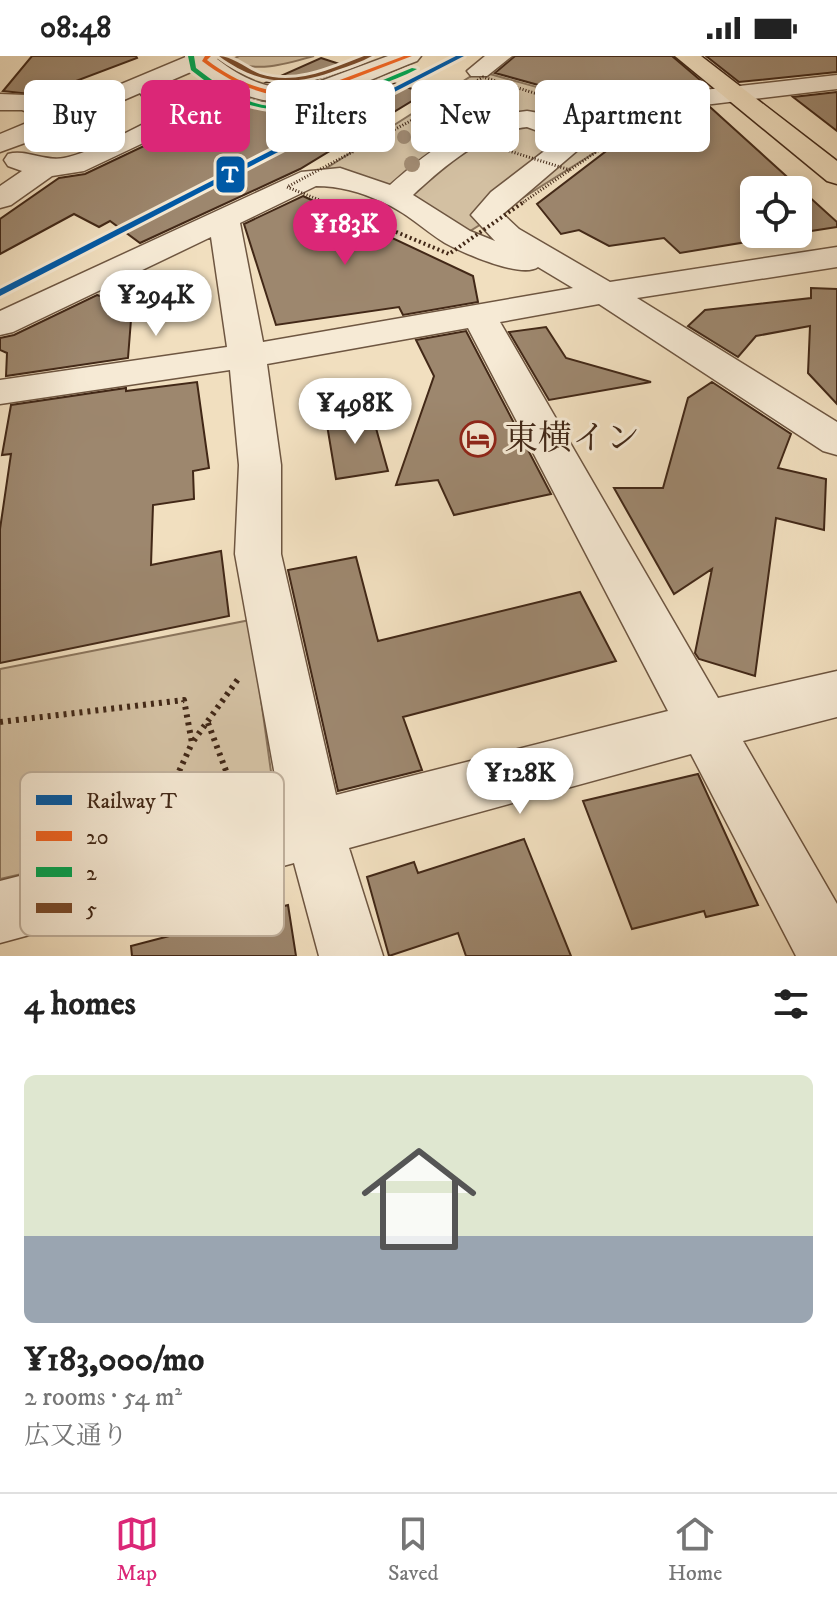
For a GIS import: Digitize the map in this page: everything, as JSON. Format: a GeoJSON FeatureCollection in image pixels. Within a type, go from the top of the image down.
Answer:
{"type":"FeatureCollection","features":[{"type":"Feature","properties":{"kind":"highway"},"geometry":{"type":"LineString","coordinates":[[687,56],[837,175]]}},
{"type":"Feature","properties":{"kind":"street"},"geometry":{"type":"LineString","coordinates":[[172,80],[206,58],[231,82],[289,98],[306,95],[409,56]]}},
{"type":"Feature","properties":{"kind":"street"},"geometry":{"type":"LineString","coordinates":[[479,71],[500,56]]}},
{"type":"Feature","properties":{"kind":"street"},"geometry":{"type":"LineString","coordinates":[[710,98],[837,82]]}},
{"type":"Feature","properties":{"kind":"street"},"geometry":{"type":"LineString","coordinates":[[0,102],[24,103]]}},
{"type":"Feature","properties":{"kind":"street"},"geometry":{"type":"LineString","coordinates":[[395,196],[420,171],[503,122],[528,119],[580,137],[501,198],[486,215],[508,236],[605,293],[837,441]]}},
{"type":"Feature","properties":{"kind":"street"},"geometry":{"type":"LineString","coordinates":[[0,199],[16,157],[74,165],[141,134]]}},
{"type":"Feature","properties":{"kind":"street"},"geometry":{"type":"LineString","coordinates":[[0,324],[311,178],[340,177],[395,196],[459,238],[605,293]]}},
{"type":"Feature","properties":{"kind":"street"},"geometry":{"type":"LineString","coordinates":[[224,220],[247,356],[260,465],[258,554],[314,829],[351,956]]}},
{"type":"Feature","properties":{"kind":"street"},"geometry":{"type":"LineString","coordinates":[[0,392],[247,356],[605,293],[837,257]]}},
{"type":"Feature","properties":{"kind":"street"},"geometry":{"type":"LineString","coordinates":[[480,317],[707,725],[831,956]]}},
{"type":"Feature","properties":{"kind":"street"},"geometry":{"type":"LineString","coordinates":[[284,837],[707,725],[837,694]]}},
{"type":"Feature","properties":{"kind":"street"},"geometry":{"type":"LineString","coordinates":[[0,912],[20,906]]}},
{"type":"Feature","properties":{"kind":"path"},"geometry":{"type":"LineString","coordinates":[[353,152],[287,187],[449,254],[618,137],[611,117],[519,88]]}},
{"type":"Feature","properties":{"kind":"path"},"geometry":{"type":"LineString","coordinates":[[512,152],[571,170]]}},
{"type":"Feature","properties":{"kind":"path"},"geometry":{"type":"LineString","coordinates":[[178,772],[192,743],[272,633]]}},
{"type":"Feature","properties":{"kind":"path"},"geometry":{"type":"LineString","coordinates":[[0,722],[184,700],[192,743]]}},
{"type":"Feature","properties":{"kind":"path"},"geometry":{"type":"LineString","coordinates":[[207,723],[226,772]]}},
{"type":"Feature","properties":{"kind":"shaded area"},"geometry":{"type":"Polygon","coordinates":[[[239,56],[314,56],[261,67],[229,61],[239,56]]]}},
{"type":"Feature","properties":{"kind":"shaded area"},"geometry":{"type":"Polygon","coordinates":[[[479,71],[511,80],[465,80],[479,71]]]}},
{"type":"Feature","properties":{"kind":"shaded area"},"geometry":{"type":"Polygon","coordinates":[[[519,82],[535,87],[535,152],[596,152],[459,238],[395,196],[311,178],[352,152],[395,152],[395,124],[411,114],[411,152],[519,152],[519,82]]]}},
{"type":"Feature","properties":{"kind":"shaded area"},"geometry":{"type":"Polygon","coordinates":[[[250,620],[271,772],[20,772],[20,874],[0,879],[0,669],[250,620]]]}},
{"type":"Feature","properties":{"kind":"building"},"geometry":{"type":"Polygon","coordinates":[[[32,56],[137,58],[79,80],[24,80],[24,93],[3,91],[32,56]]]}},
{"type":"Feature","properties":{"kind":"building"},"geometry":{"type":"Polygon","coordinates":[[[515,56],[672,56],[700,80],[535,80],[535,84],[495,73],[515,56]]]}},
{"type":"Feature","properties":{"kind":"building"},"geometry":{"type":"Polygon","coordinates":[[[706,56],[837,56],[837,72],[739,82],[706,56]]]}},
{"type":"Feature","properties":{"kind":"building"},"geometry":{"type":"Polygon","coordinates":[[[321,58],[349,67],[314,80],[272,80],[321,58]]]}},
{"type":"Feature","properties":{"kind":"building"},"geometry":{"type":"Polygon","coordinates":[[[395,83],[411,89],[411,102],[395,111],[395,83]]]}},
{"type":"Feature","properties":{"kind":"building"},"geometry":{"type":"Polygon","coordinates":[[[837,92],[837,131],[793,97],[837,92]]]}},
{"type":"Feature","properties":{"kind":"building"},"geometry":{"type":"Polygon","coordinates":[[[250,99],[266,103],[266,152],[328,152],[300,169],[140,243],[110,221],[99,227],[74,214],[0,254],[0,219],[59,178],[85,174],[141,147],[141,152],[250,152],[250,99]]]}},
{"type":"Feature","properties":{"kind":"building"},"geometry":{"type":"Polygon","coordinates":[[[710,107],[786,176],[740,176],[740,243],[680,253],[664,238],[609,246],[579,230],[561,234],[537,204],[605,152],[710,152],[710,107]]]}},
{"type":"Feature","properties":{"kind":"building"},"geometry":{"type":"Polygon","coordinates":[[[303,196],[473,276],[478,302],[403,315],[399,307],[276,325],[244,224],[303,196]]]}},
{"type":"Feature","properties":{"kind":"building"},"geometry":{"type":"Polygon","coordinates":[[[812,199],[837,222],[837,227],[812,231],[812,199]]]}},
{"type":"Feature","properties":{"kind":"building"},"geometry":{"type":"Polygon","coordinates":[[[811,288],[837,289],[837,404],[808,373],[810,326],[756,336],[738,357],[688,326],[705,310],[811,298],[811,288]]]}},
{"type":"Feature","properties":{"kind":"building"},"geometry":{"type":"Polygon","coordinates":[[[97,295],[132,307],[128,358],[6,376],[7,353],[0,350],[0,338],[14,335],[97,295]]]}},
{"type":"Feature","properties":{"kind":"building"},"geometry":{"type":"Polygon","coordinates":[[[546,327],[566,358],[651,382],[549,400],[509,332],[546,327]]]}},
{"type":"Feature","properties":{"kind":"building"},"geometry":{"type":"Polygon","coordinates":[[[466,331],[551,494],[454,515],[438,480],[396,485],[434,376],[416,340],[466,331]]]}},
{"type":"Feature","properties":{"kind":"building"},"geometry":{"type":"Polygon","coordinates":[[[197,382],[209,468],[193,471],[194,499],[153,505],[151,565],[221,551],[229,616],[0,663],[0,529],[11,454],[2,455],[11,405],[126,388],[126,391],[197,382]]]}},
{"type":"Feature","properties":{"kind":"building"},"geometry":{"type":"Polygon","coordinates":[[[712,382],[791,434],[778,468],[826,479],[824,530],[776,518],[755,676],[699,659],[695,653],[712,569],[674,594],[614,488],[663,488],[688,398],[712,382]]]}},
{"type":"Feature","properties":{"kind":"building"},"geometry":{"type":"Polygon","coordinates":[[[372,414],[388,471],[336,479],[326,419],[372,414]]]}},
{"type":"Feature","properties":{"kind":"building"},"geometry":{"type":"Polygon","coordinates":[[[356,557],[378,641],[580,592],[616,661],[403,717],[422,770],[338,791],[288,570],[356,557]]]}},
{"type":"Feature","properties":{"kind":"building"},"geometry":{"type":"Polygon","coordinates":[[[698,774],[758,905],[706,917],[704,911],[632,929],[583,801],[698,774]]]}},
{"type":"Feature","properties":{"kind":"building"},"geometry":{"type":"Polygon","coordinates":[[[524,839],[571,956],[466,956],[458,933],[389,956],[367,877],[414,862],[418,873],[524,839]]]}},
{"type":"Feature","properties":{"kind":"building"},"geometry":{"type":"Polygon","coordinates":[[[288,905],[296,956],[132,956],[131,946],[169,936],[284,936],[284,906],[288,905]]]}},
{"type":"Feature","properties":{"kind":"rail line","name":"T"},"geometry":{"type":"LineString","coordinates":[[0,293],[461,56]]}},
{"type":"Feature","properties":{"kind":"transit line","name":"2"},"geometry":{"type":"LineString","coordinates":[[191,56],[193,69],[222,90],[250,103],[276,108],[302,108],[328,102],[414,69]]}},
{"type":"Feature","properties":{"kind":"transit line","name":"20"},"geometry":{"type":"LineString","coordinates":[[208,56],[204,60],[239,83],[264,92],[291,95],[306,95],[409,56]]}},
{"type":"Feature","properties":{"kind":"transit line","name":"5"},"geometry":{"type":"LineString","coordinates":[[222,56],[242,69],[278,80],[312,76],[369,56]]}},
{"type":"Feature","properties":{"kind":"place","name":"東横イン"},"geometry":{"type":"Point","coordinates":[478,439]}}]}
